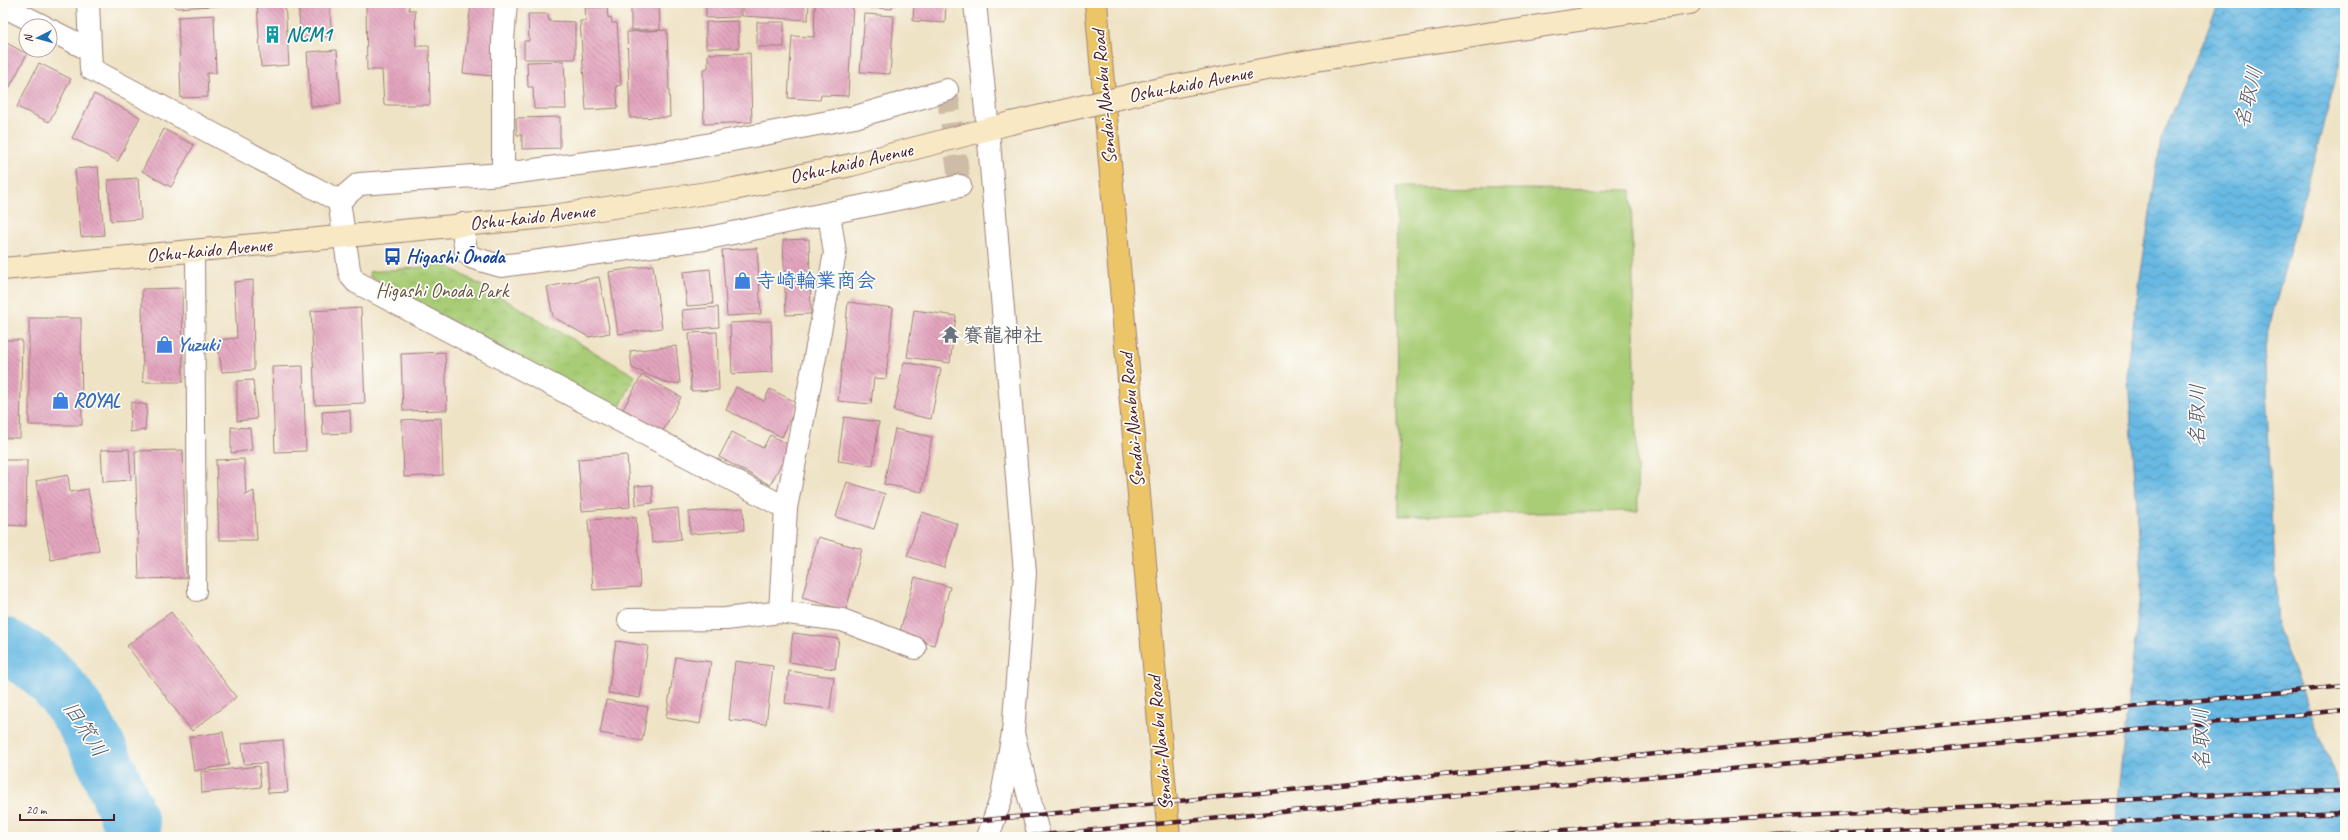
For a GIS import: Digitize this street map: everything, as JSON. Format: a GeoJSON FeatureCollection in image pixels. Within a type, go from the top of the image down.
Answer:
{"type":"FeatureCollection","features":[{"type":"Feature","properties":{"kind":"highway","name":"Sendai-Nanbu Road"},"geometry":{"type":"LineString","coordinates":[[1096,3],[1168,837]]}},
{"type":"Feature","properties":{"kind":"main road","name":"Oshu-kaido Avenue"},"geometry":{"type":"LineString","coordinates":[[3,269],[546,217],[734,188],[851,165],[1011,123],[1145,92],[1238,74],[1690,3]]}},
{"type":"Feature","properties":{"kind":"street"},"geometry":{"type":"LineString","coordinates":[[88,3],[91,69],[339,201]]}},
{"type":"Feature","properties":{"kind":"street"},"geometry":{"type":"LineString","coordinates":[[503,174],[506,3]]}},
{"type":"Feature","properties":{"kind":"street"},"geometry":{"type":"LineString","coordinates":[[974,3],[988,130],[1025,573],[1013,733],[1002,796],[988,837]]}},
{"type":"Feature","properties":{"kind":"street"},"geometry":{"type":"LineString","coordinates":[[3,6],[27,18]]}},
{"type":"Feature","properties":{"kind":"street"},"geometry":{"type":"LineString","coordinates":[[58,34],[90,50]]}},
{"type":"Feature","properties":{"kind":"street"},"geometry":{"type":"LineString","coordinates":[[339,201],[360,184],[503,174],[668,152],[855,117],[947,90]]}},
{"type":"Feature","properties":{"kind":"street"},"geometry":{"type":"LineString","coordinates":[[462,224],[466,252],[473,258],[501,266],[704,239],[960,186]]}},
{"type":"Feature","properties":{"kind":"street"},"geometry":{"type":"LineString","coordinates":[[339,201],[349,269],[351,276],[356,282],[786,508]]}},
{"type":"Feature","properties":{"kind":"street"},"geometry":{"type":"LineString","coordinates":[[780,612],[786,508],[835,253],[829,214]]}},
{"type":"Feature","properties":{"kind":"street"},"geometry":{"type":"LineString","coordinates":[[629,620],[726,619],[780,612],[842,620],[915,648]]}},
{"type":"Feature","properties":{"kind":"street"},"geometry":{"type":"LineString","coordinates":[[1013,733],[1039,837]]}},
{"type":"Feature","properties":{"kind":"lane"},"geometry":{"type":"LineString","coordinates":[[195,251],[197,592]]}},
{"type":"Feature","properties":{"kind":"green space"},"geometry":{"type":"Polygon","coordinates":[[[1396,188],[1631,190],[1638,511],[1399,516],[1396,188]]]}},
{"type":"Feature","properties":{"kind":"green space","name":"Higashi Onoda Park"},"geometry":{"type":"Polygon","coordinates":[[[446,265],[635,376],[618,411],[370,277],[369,272],[446,265]]]}},
{"type":"Feature","properties":{"kind":"water","name":"名取川"},"geometry":{"type":"Polygon","coordinates":[[[2219,3],[2345,3],[2345,44],[2264,346],[2278,630],[2345,801],[2345,837],[2113,837],[2142,577],[2127,365],[2161,140],[2219,3]]]}},
{"type":"Feature","properties":{"kind":"building"},"geometry":{"type":"Polygon","coordinates":[[[175,3],[232,3],[232,5],[176,8],[175,3]]]}},
{"type":"Feature","properties":{"kind":"building","name":"NCM1"},"geometry":{"type":"Polygon","coordinates":[[[257,3],[285,3],[289,65],[261,67],[257,3]]]}},
{"type":"Feature","properties":{"kind":"building"},"geometry":{"type":"Polygon","coordinates":[[[298,3],[329,3],[332,36],[301,39],[298,3]]]}},
{"type":"Feature","properties":{"kind":"building"},"geometry":{"type":"Polygon","coordinates":[[[366,3],[409,3],[409,10],[415,10],[416,46],[429,46],[430,105],[384,105],[382,70],[367,70],[366,3]]]}},
{"type":"Feature","properties":{"kind":"building"},"geometry":{"type":"Polygon","coordinates":[[[471,3],[500,3],[492,76],[463,73],[471,3]]]}},
{"type":"Feature","properties":{"kind":"building"},"geometry":{"type":"Polygon","coordinates":[[[631,3],[659,3],[660,30],[631,30],[631,3]]]}},
{"type":"Feature","properties":{"kind":"building"},"geometry":{"type":"Polygon","coordinates":[[[706,3],[740,3],[740,17],[706,18],[706,3]]]}},
{"type":"Feature","properties":{"kind":"building"},"geometry":{"type":"Polygon","coordinates":[[[742,3],[809,3],[808,20],[742,16],[742,3]]]}},
{"type":"Feature","properties":{"kind":"building"},"geometry":{"type":"Polygon","coordinates":[[[815,3],[853,3],[848,96],[821,95],[820,100],[788,98],[792,36],[814,37],[815,3]]]}},
{"type":"Feature","properties":{"kind":"building"},"geometry":{"type":"Polygon","coordinates":[[[865,3],[893,3],[892,9],[865,7],[865,3]]]}},
{"type":"Feature","properties":{"kind":"building"},"geometry":{"type":"Polygon","coordinates":[[[914,3],[946,3],[945,23],[913,21],[914,3]]]}},
{"type":"Feature","properties":{"kind":"building"},"geometry":{"type":"Polygon","coordinates":[[[607,7],[608,18],[611,17],[612,23],[617,23],[621,85],[616,86],[618,108],[586,110],[580,21],[586,21],[585,8],[607,7]]]}},
{"type":"Feature","properties":{"kind":"building"},"geometry":{"type":"Polygon","coordinates":[[[528,14],[548,14],[549,21],[575,22],[575,59],[524,59],[524,41],[529,41],[528,14]]]}},
{"type":"Feature","properties":{"kind":"building"},"geometry":{"type":"Polygon","coordinates":[[[865,14],[894,16],[890,74],[860,72],[865,14]]]}},
{"type":"Feature","properties":{"kind":"building"},"geometry":{"type":"Polygon","coordinates":[[[214,15],[216,73],[207,73],[208,97],[181,98],[178,17],[214,15]]]}},
{"type":"Feature","properties":{"kind":"building"},"geometry":{"type":"Polygon","coordinates":[[[738,21],[739,48],[706,48],[706,22],[738,21]]]}},
{"type":"Feature","properties":{"kind":"building"},"geometry":{"type":"Polygon","coordinates":[[[757,22],[784,22],[784,47],[757,47],[757,22]]]}},
{"type":"Feature","properties":{"kind":"building"},"geometry":{"type":"Polygon","coordinates":[[[667,30],[670,117],[630,118],[627,32],[667,30]]]}},
{"type":"Feature","properties":{"kind":"building"},"geometry":{"type":"Polygon","coordinates":[[[3,41],[18,49],[18,58],[25,58],[3,100],[3,41]]]}},
{"type":"Feature","properties":{"kind":"building"},"geometry":{"type":"Polygon","coordinates":[[[337,50],[341,104],[311,107],[307,52],[337,50]]]}},
{"type":"Feature","properties":{"kind":"building"},"geometry":{"type":"Polygon","coordinates":[[[750,53],[752,122],[704,124],[703,69],[708,68],[708,54],[750,53]]]}},
{"type":"Feature","properties":{"kind":"building"},"geometry":{"type":"Polygon","coordinates":[[[564,61],[566,109],[534,109],[533,87],[528,87],[527,62],[564,61]]]}},
{"type":"Feature","properties":{"kind":"building"},"geometry":{"type":"Polygon","coordinates":[[[39,63],[71,79],[49,122],[17,107],[39,63]]]}},
{"type":"Feature","properties":{"kind":"building"},"geometry":{"type":"Polygon","coordinates":[[[94,94],[140,117],[118,161],[72,138],[94,94]]]}},
{"type":"Feature","properties":{"kind":"building"},"geometry":{"type":"Polygon","coordinates":[[[560,117],[560,148],[522,149],[522,135],[517,135],[516,118],[560,117]]]}},
{"type":"Feature","properties":{"kind":"building"},"geometry":{"type":"Polygon","coordinates":[[[164,129],[194,145],[171,187],[142,171],[164,129]]]}},
{"type":"Feature","properties":{"kind":"building"},"geometry":{"type":"Polygon","coordinates":[[[98,167],[104,235],[81,237],[75,169],[98,167]]]}},
{"type":"Feature","properties":{"kind":"building"},"geometry":{"type":"Polygon","coordinates":[[[138,178],[141,219],[111,221],[108,180],[138,178]]]}},
{"type":"Feature","properties":{"kind":"building"},"geometry":{"type":"Polygon","coordinates":[[[809,239],[811,314],[786,315],[783,240],[809,239]]]}},
{"type":"Feature","properties":{"kind":"building"},"geometry":{"type":"Polygon","coordinates":[[[757,248],[761,314],[727,316],[722,250],[757,248]]]}},
{"type":"Feature","properties":{"kind":"building"},"geometry":{"type":"Polygon","coordinates":[[[653,265],[662,328],[618,334],[609,272],[653,265]]]}},
{"type":"Feature","properties":{"kind":"building"},"geometry":{"type":"Polygon","coordinates":[[[710,269],[713,304],[687,306],[683,272],[710,269]]]}},
{"type":"Feature","properties":{"kind":"building"},"geometry":{"type":"Polygon","coordinates":[[[599,277],[610,333],[589,337],[553,317],[547,287],[599,277]]]}},
{"type":"Feature","properties":{"kind":"building"},"geometry":{"type":"Polygon","coordinates":[[[253,280],[254,370],[222,372],[217,340],[237,338],[234,282],[253,280]]]}},
{"type":"Feature","properties":{"kind":"building"},"geometry":{"type":"Polygon","coordinates":[[[182,288],[183,382],[143,382],[142,289],[182,288]]]}},
{"type":"Feature","properties":{"kind":"building"},"geometry":{"type":"Polygon","coordinates":[[[848,302],[893,308],[886,379],[874,378],[871,404],[838,401],[848,302]]]}},
{"type":"Feature","properties":{"kind":"building"},"geometry":{"type":"Polygon","coordinates":[[[718,307],[719,327],[684,330],[682,310],[718,307]]]}},
{"type":"Feature","properties":{"kind":"building"},"geometry":{"type":"Polygon","coordinates":[[[361,308],[365,403],[315,405],[311,311],[361,308]]]}},
{"type":"Feature","properties":{"kind":"building"},"geometry":{"type":"Polygon","coordinates":[[[914,310],[956,316],[950,363],[907,357],[914,310]]]}},
{"type":"Feature","properties":{"kind":"building"},"geometry":{"type":"Polygon","coordinates":[[[29,318],[81,318],[82,425],[29,425],[29,318]]]}},
{"type":"Feature","properties":{"kind":"building"},"geometry":{"type":"Polygon","coordinates":[[[771,321],[773,372],[732,374],[730,323],[771,321]]]}},
{"type":"Feature","properties":{"kind":"building"},"geometry":{"type":"Polygon","coordinates":[[[717,332],[719,390],[691,391],[689,333],[717,332]]]}},
{"type":"Feature","properties":{"kind":"building"},"geometry":{"type":"Polygon","coordinates":[[[3,340],[22,340],[20,438],[3,438],[3,340]]]}},
{"type":"Feature","properties":{"kind":"building"},"geometry":{"type":"Polygon","coordinates":[[[676,346],[680,383],[669,384],[632,368],[630,351],[676,346]]]}},
{"type":"Feature","properties":{"kind":"building"},"geometry":{"type":"Polygon","coordinates":[[[445,352],[447,410],[403,411],[401,354],[445,352]]]}},
{"type":"Feature","properties":{"kind":"building"},"geometry":{"type":"Polygon","coordinates":[[[904,362],[941,369],[931,419],[894,411],[904,362]]]}},
{"type":"Feature","properties":{"kind":"building"},"geometry":{"type":"Polygon","coordinates":[[[303,366],[306,451],[275,452],[272,367],[303,366]]]}},
{"type":"Feature","properties":{"kind":"building"},"geometry":{"type":"Polygon","coordinates":[[[642,375],[681,397],[663,431],[623,409],[642,375]]]}},
{"type":"Feature","properties":{"kind":"building"},"geometry":{"type":"Polygon","coordinates":[[[253,380],[257,419],[237,421],[237,381],[253,380]]]}},
{"type":"Feature","properties":{"kind":"building"},"geometry":{"type":"Polygon","coordinates":[[[736,387],[764,401],[770,389],[798,403],[782,437],[726,410],[736,387]]]}},
{"type":"Feature","properties":{"kind":"building"},"geometry":{"type":"Polygon","coordinates":[[[131,402],[147,405],[145,430],[130,432],[131,402]]]}},
{"type":"Feature","properties":{"kind":"building"},"geometry":{"type":"Polygon","coordinates":[[[350,410],[351,433],[323,434],[322,412],[350,410]]]}},
{"type":"Feature","properties":{"kind":"building"},"geometry":{"type":"Polygon","coordinates":[[[844,417],[879,422],[873,466],[838,461],[844,417]]]}},
{"type":"Feature","properties":{"kind":"building"},"geometry":{"type":"Polygon","coordinates":[[[441,418],[443,475],[404,477],[402,420],[441,418]]]}},
{"type":"Feature","properties":{"kind":"building"},"geometry":{"type":"Polygon","coordinates":[[[231,427],[250,428],[252,450],[231,453],[231,427]]]}},
{"type":"Feature","properties":{"kind":"building"},"geometry":{"type":"Polygon","coordinates":[[[895,429],[932,437],[922,492],[884,484],[895,429]]]}},
{"type":"Feature","properties":{"kind":"building"},"geometry":{"type":"Polygon","coordinates":[[[732,432],[763,448],[770,435],[791,446],[770,485],[719,457],[732,432]]]}},
{"type":"Feature","properties":{"kind":"building"},"geometry":{"type":"Polygon","coordinates":[[[129,449],[131,480],[103,482],[101,450],[129,449]]]}},
{"type":"Feature","properties":{"kind":"building"},"geometry":{"type":"Polygon","coordinates":[[[183,450],[186,578],[139,579],[135,451],[183,450]]]}},
{"type":"Feature","properties":{"kind":"building"},"geometry":{"type":"Polygon","coordinates":[[[627,455],[630,507],[582,511],[578,459],[627,455]]]}},
{"type":"Feature","properties":{"kind":"building"},"geometry":{"type":"Polygon","coordinates":[[[244,459],[246,495],[254,491],[257,540],[219,540],[216,460],[244,459]]]}},
{"type":"Feature","properties":{"kind":"building"},"geometry":{"type":"Polygon","coordinates":[[[3,460],[27,460],[26,526],[3,525],[3,460]]]}},
{"type":"Feature","properties":{"kind":"building"},"geometry":{"type":"Polygon","coordinates":[[[68,475],[70,492],[88,489],[99,550],[51,560],[36,481],[68,475]]]}},
{"type":"Feature","properties":{"kind":"building"},"geometry":{"type":"Polygon","coordinates":[[[847,482],[885,494],[874,529],[836,517],[847,482]]]}},
{"type":"Feature","properties":{"kind":"building"},"geometry":{"type":"Polygon","coordinates":[[[652,485],[653,503],[636,505],[635,486],[652,485]]]}},
{"type":"Feature","properties":{"kind":"building"},"geometry":{"type":"Polygon","coordinates":[[[678,508],[681,539],[652,543],[649,511],[678,508]]]}},
{"type":"Feature","properties":{"kind":"building"},"geometry":{"type":"Polygon","coordinates":[[[743,508],[744,530],[690,534],[689,512],[743,508]]]}},
{"type":"Feature","properties":{"kind":"building"},"geometry":{"type":"Polygon","coordinates":[[[922,512],[958,524],[944,568],[907,556],[922,512]]]}},
{"type":"Feature","properties":{"kind":"building"},"geometry":{"type":"Polygon","coordinates":[[[636,517],[640,587],[593,590],[588,520],[636,517]]]}},
{"type":"Feature","properties":{"kind":"building"},"geometry":{"type":"Polygon","coordinates":[[[818,537],[862,549],[846,610],[802,598],[818,537]]]}},
{"type":"Feature","properties":{"kind":"building"},"geometry":{"type":"Polygon","coordinates":[[[915,577],[950,587],[934,645],[899,635],[915,577]]]}},
{"type":"Feature","properties":{"kind":"building"},"geometry":{"type":"Polygon","coordinates":[[[171,612],[236,697],[192,731],[127,646],[171,612]]]}},
{"type":"Feature","properties":{"kind":"building"},"geometry":{"type":"Polygon","coordinates":[[[793,633],[839,639],[835,669],[789,662],[793,633]]]}},
{"type":"Feature","properties":{"kind":"building"},"geometry":{"type":"Polygon","coordinates":[[[616,641],[648,646],[640,698],[608,693],[616,641]]]}},
{"type":"Feature","properties":{"kind":"building"},"geometry":{"type":"Polygon","coordinates":[[[676,657],[711,662],[700,724],[666,718],[676,657]]]}},
{"type":"Feature","properties":{"kind":"building"},"geometry":{"type":"Polygon","coordinates":[[[735,661],[773,666],[766,724],[729,720],[735,661]]]}},
{"type":"Feature","properties":{"kind":"building"},"geometry":{"type":"Polygon","coordinates":[[[789,671],[834,677],[830,709],[785,703],[789,671]]]}},
{"type":"Feature","properties":{"kind":"building"},"geometry":{"type":"Polygon","coordinates":[[[606,700],[648,707],[642,741],[600,733],[606,700]]]}},
{"type":"Feature","properties":{"kind":"building"},"geometry":{"type":"Polygon","coordinates":[[[223,732],[229,765],[194,771],[189,737],[223,732]]]}},
{"type":"Feature","properties":{"kind":"building"},"geometry":{"type":"Polygon","coordinates":[[[283,740],[288,792],[268,793],[266,763],[244,764],[242,743],[283,740]]]}},
{"type":"Feature","properties":{"kind":"building"},"geometry":{"type":"Polygon","coordinates":[[[259,766],[261,787],[202,793],[201,772],[259,766]]]}},
{"type":"Feature","properties":{"kind":"waterway","name":"旧笊川"},"geometry":{"type":"LineString","coordinates":[[3,645],[40,667],[60,688],[73,706],[86,726],[107,766],[133,829],[133,837]]}},
{"type":"Feature","properties":{"kind":"tunnel"},"geometry":{"type":"LineString","coordinates":[[947,90],[960,186]]}},
{"type":"Feature","properties":{"kind":"railway"},"geometry":{"type":"LineString","coordinates":[[813,837],[2345,686]]}},
{"type":"Feature","properties":{"kind":"railway"},"geometry":{"type":"LineString","coordinates":[[1021,837],[2345,710]]}},
{"type":"Feature","properties":{"kind":"railway"},"geometry":{"type":"LineString","coordinates":[[1479,837],[1624,825],[2278,792],[2345,791]]}},
{"type":"Feature","properties":{"kind":"railway"},"geometry":{"type":"LineString","coordinates":[[1748,837],[2345,813]]}},
{"type":"Feature","properties":{"kind":"place","name":"NCM1"},"geometry":{"type":"Point","coordinates":[273,34]}},
{"type":"Feature","properties":{"kind":"place","name":"Higashi Ōnoda"},"geometry":{"type":"Point","coordinates":[393,256]}},
{"type":"Feature","properties":{"kind":"place","name":"寺崎輪業商会"},"geometry":{"type":"Point","coordinates":[743,280]}},
{"type":"Feature","properties":{"kind":"place","name":"賽龍神社"},"geometry":{"type":"Point","coordinates":[950,335]}},
{"type":"Feature","properties":{"kind":"place","name":"Yuzuki"},"geometry":{"type":"Point","coordinates":[164,344]}},
{"type":"Feature","properties":{"kind":"place","name":"ROYAL"},"geometry":{"type":"Point","coordinates":[60,400]}}]}
